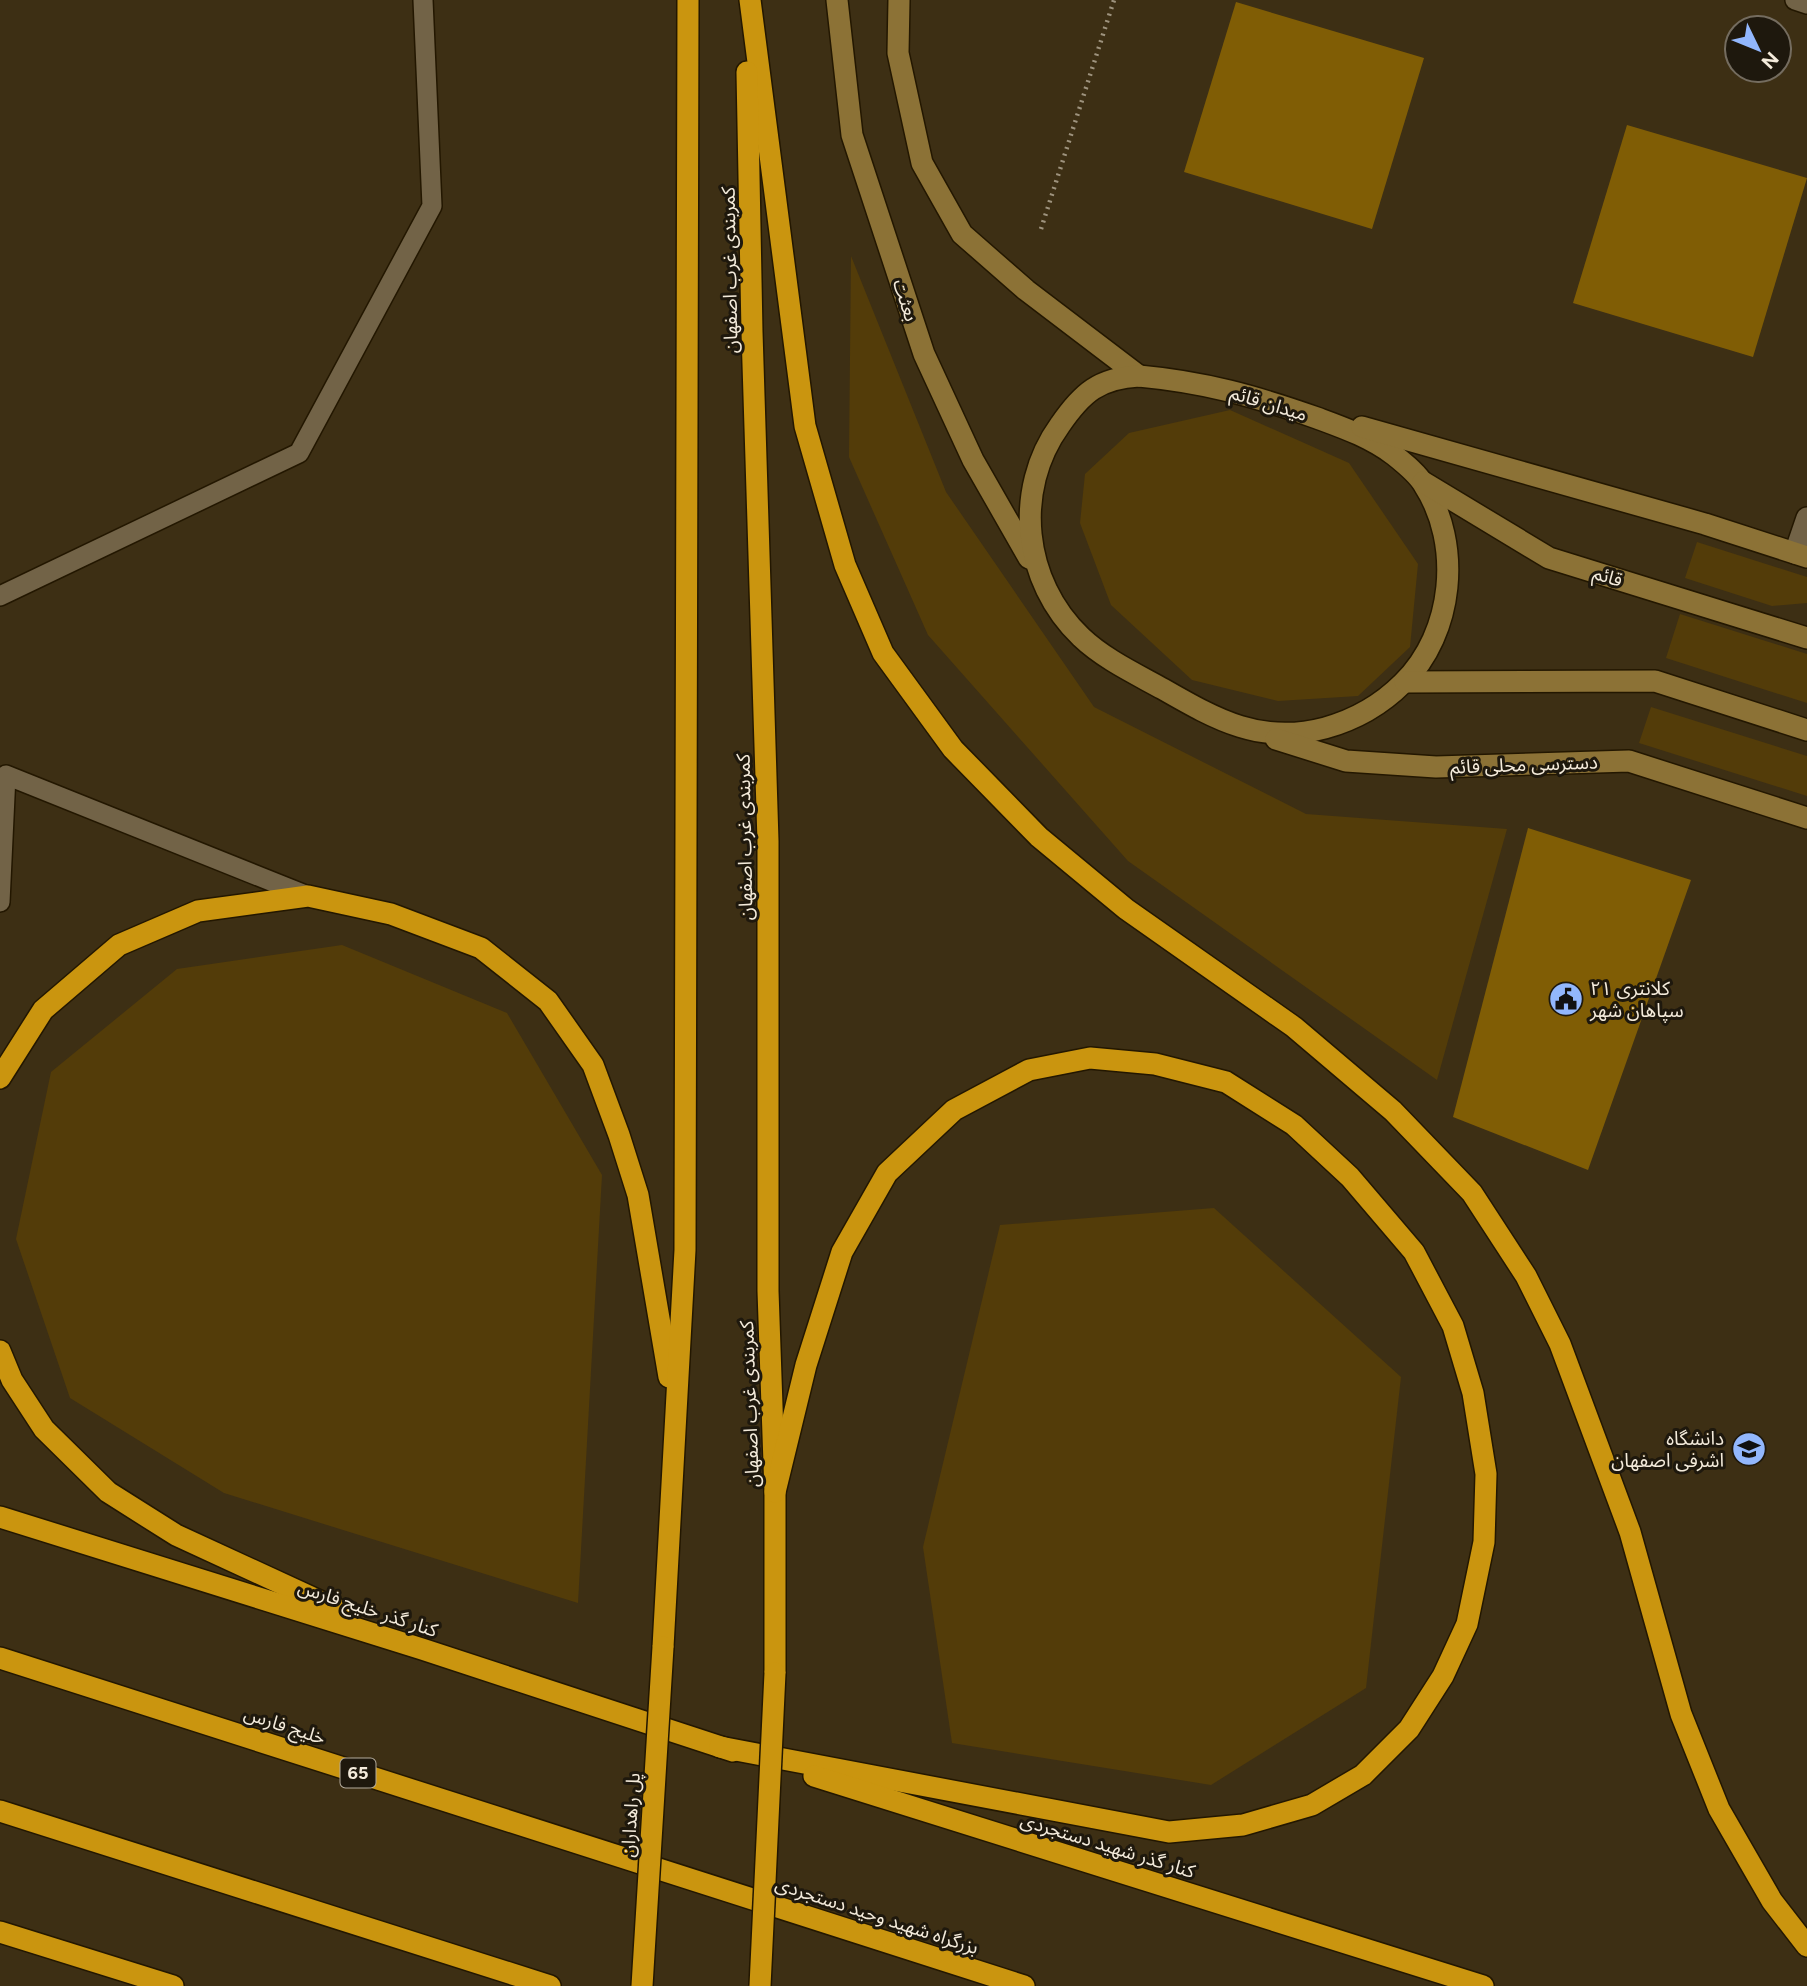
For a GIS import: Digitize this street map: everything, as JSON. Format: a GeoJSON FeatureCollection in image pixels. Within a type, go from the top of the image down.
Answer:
{"type":"FeatureCollection","features":[{"type":"Feature","properties":{"kind":"highway","name":"کمربندی غرب اصفهان"},"geometry":{"type":"LineString","coordinates":[[663,1647],[685,1236],[688,0]]}},
{"type":"Feature","properties":{"kind":"highway","name":"کمربندی غرب اصفهان"},"geometry":{"type":"LineString","coordinates":[[748,0],[753,346],[768,841],[768,1291],[775,1492],[775,1673],[761,1986]]}},
{"type":"Feature","properties":{"kind":"highway"},"geometry":{"type":"LineString","coordinates":[[748,0],[805,426],[845,565],[883,653],[953,748],[1039,837],[1126,909],[1294,1027],[1393,1111],[1472,1193],[1526,1276],[1560,1344],[1630,1532],[1681,1713],[1719,1809],[1772,1901],[1807,1946]]}},
{"type":"Feature","properties":{"kind":"highway"},"geometry":{"type":"LineString","coordinates":[[0,1078],[43,1010],[119,945],[198,911],[308,897],[391,914],[481,948],[548,1001],[593,1065],[620,1135],[638,1195],[676,1416]]}},
{"type":"Feature","properties":{"kind":"highway"},"geometry":{"type":"LineString","coordinates":[[720,1746],[1169,1832],[1243,1825],[1312,1805],[1363,1775],[1409,1729],[1443,1676],[1467,1624],[1484,1542],[1486,1474],[1473,1393],[1453,1326],[1414,1252],[1350,1177],[1294,1125],[1226,1082],[1155,1064],[1090,1058],[1029,1070],[954,1110],[887,1173],[842,1252],[806,1365],[775,1492]]}},
{"type":"Feature","properties":{"kind":"highway"},"geometry":{"type":"LineString","coordinates":[[0,1351],[12,1380],[44,1429],[108,1492],[176,1535],[422,1649]]}},
{"type":"Feature","properties":{"kind":"highway","name":"کنار گذر خلیج فارس"},"geometry":{"type":"LineString","coordinates":[[0,1517],[422,1649],[720,1746]]}},
{"type":"Feature","properties":{"kind":"highway","name":"پل راهداران"},"geometry":{"type":"LineString","coordinates":[[642,1986],[663,1647]]}},
{"type":"Feature","properties":{"kind":"highway","name":"خلیج فارس"},"geometry":{"type":"LineString","coordinates":[[0,1658],[716,1887]]}},
{"type":"Feature","properties":{"kind":"highway","name":"کنار گذر شهید دستجردی"},"geometry":{"type":"LineString","coordinates":[[720,1746],[1483,1986]]}},
{"type":"Feature","properties":{"kind":"highway"},"geometry":{"type":"LineString","coordinates":[[0,1811],[550,1986]]}},
{"type":"Feature","properties":{"kind":"highway","name":"بزرگراه شهید وحید دستجردی"},"geometry":{"type":"LineString","coordinates":[[716,1887],[1024,1986]]}},
{"type":"Feature","properties":{"kind":"highway"},"geometry":{"type":"LineString","coordinates":[[0,1931],[173,1986]]}},
{"type":"Feature","properties":{"kind":"main road","name":"بعثت"},"geometry":{"type":"LineString","coordinates":[[837,0],[852,135],[924,355],[973,460],[1041,578]]}},
{"type":"Feature","properties":{"kind":"main road"},"geometry":{"type":"LineString","coordinates":[[899,0],[898,53],[922,163],[962,234],[1026,290],[1139,376]]}},
{"type":"Feature","properties":{"kind":"main road","name":"میدان قائم"},"geometry":{"type":"LineString","coordinates":[[1139,376],[1186,381],[1269,400],[1363,435],[1394,456],[1423,482],[1438,510],[1447,546],[1448,582],[1441,618],[1427,652],[1405,682],[1377,705],[1345,723],[1309,732],[1272,734],[1237,727],[1205,713],[1110,659],[1082,638],[1058,610],[1041,578],[1031,542],[1030,506],[1037,470],[1051,437],[1073,407],[1094,387],[1124,377],[1139,376]]}},
{"type":"Feature","properties":{"kind":"main road"},"geometry":{"type":"LineString","coordinates":[[1269,400],[1705,524],[1801,555]]}},
{"type":"Feature","properties":{"kind":"main road","name":"قائم"},"geometry":{"type":"LineString","coordinates":[[1423,482],[1549,558],[1807,638]]}},
{"type":"Feature","properties":{"kind":"main road"},"geometry":{"type":"LineString","coordinates":[[1757,622],[1807,624]]}},
{"type":"Feature","properties":{"kind":"main road"},"geometry":{"type":"LineString","coordinates":[[1405,682],[1655,681],[1807,730]]}},
{"type":"Feature","properties":{"kind":"main road","name":"دسترسی محلی قائم"},"geometry":{"type":"LineString","coordinates":[[1237,727],[1346,761],[1436,767],[1629,761],[1807,818]]}},
{"type":"Feature","properties":{"kind":"street"},"geometry":{"type":"LineString","coordinates":[[1801,555],[1807,518]]}},
{"type":"Feature","properties":{"kind":"lane"},"geometry":{"type":"LineString","coordinates":[[0,596],[299,453],[432,206],[423,0]]}},
{"type":"Feature","properties":{"kind":"lane"},"geometry":{"type":"LineString","coordinates":[[1795,0],[1807,4]]}},
{"type":"Feature","properties":{"kind":"lane"},"geometry":{"type":"LineString","coordinates":[[0,902],[2,772],[308,897]]}},
{"type":"Feature","properties":{"kind":"path"},"geometry":{"type":"LineString","coordinates":[[1041,229],[1114,0]]}},
{"type":"Feature","properties":{"kind":"shaded area"},"geometry":{"type":"Polygon","coordinates":[[[851,256],[946,492],[1094,707],[1306,814],[1507,829],[1437,1080],[1128,861],[928,635],[849,457],[851,256]]]}},
{"type":"Feature","properties":{"kind":"shaded area"},"geometry":{"type":"Polygon","coordinates":[[[1230,410],[1349,463],[1418,564],[1410,647],[1358,696],[1278,701],[1192,680],[1111,605],[1080,523],[1085,474],[1129,433],[1230,410]]]}},
{"type":"Feature","properties":{"kind":"shaded area"},"geometry":{"type":"Polygon","coordinates":[[[1697,542],[1807,577],[1807,603],[1772,606],[1685,578],[1697,542]]]}},
{"type":"Feature","properties":{"kind":"shaded area"},"geometry":{"type":"Polygon","coordinates":[[[1680,614],[1807,654],[1807,703],[1666,658],[1680,614]]]}},
{"type":"Feature","properties":{"kind":"shaded area"},"geometry":{"type":"Polygon","coordinates":[[[1651,707],[1807,756],[1807,796],[1639,743],[1651,707]]]}},
{"type":"Feature","properties":{"kind":"shaded area"},"geometry":{"type":"Polygon","coordinates":[[[342,945],[507,1013],[602,1175],[578,1603],[224,1493],[70,1398],[16,1239],[51,1072],[177,969],[342,945]]]}},
{"type":"Feature","properties":{"kind":"shaded area"},"geometry":{"type":"Polygon","coordinates":[[[1214,1208],[1401,1377],[1366,1688],[1211,1785],[952,1743],[923,1547],[1000,1225],[1214,1208]]]}},
{"type":"Feature","properties":{"kind":"building"},"geometry":{"type":"Polygon","coordinates":[[[1236,2],[1424,58],[1372,229],[1184,172],[1236,2]]]}},
{"type":"Feature","properties":{"kind":"building"},"geometry":{"type":"Polygon","coordinates":[[[1627,125],[1807,178],[1753,357],[1573,303],[1627,125]]]}},
{"type":"Feature","properties":{"kind":"building","name":"کلانتری ۲۱ سپاهان شهر"},"geometry":{"type":"Polygon","coordinates":[[[1528,828],[1691,880],[1588,1170],[1453,1117],[1528,828]]]}},
{"type":"Feature","properties":{"kind":"place","name":"کلانتری ۲۱ سپاهان شهر"},"geometry":{"type":"Point","coordinates":[1566,999]}},
{"type":"Feature","properties":{"kind":"place","name":"دانشگاه اشرفی اصفهان"},"geometry":{"type":"Point","coordinates":[1749,1449]}}]}
